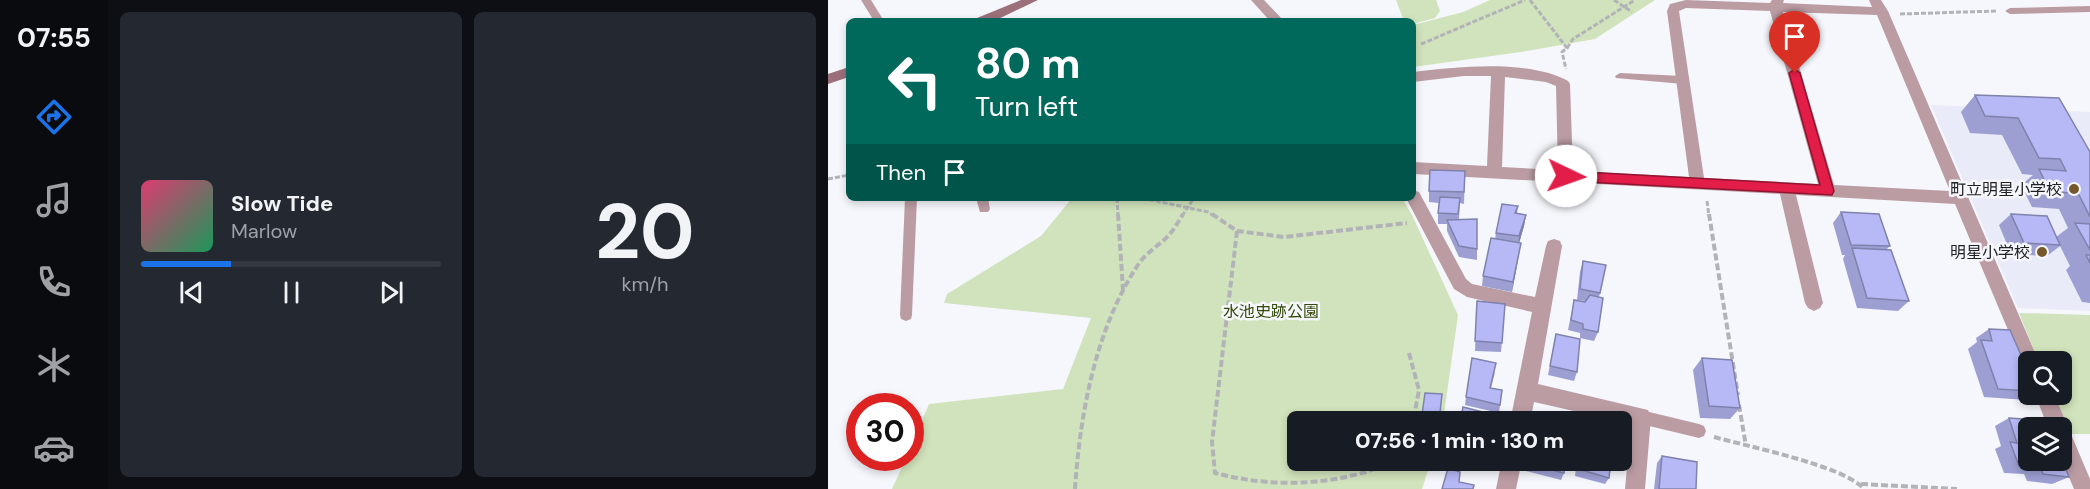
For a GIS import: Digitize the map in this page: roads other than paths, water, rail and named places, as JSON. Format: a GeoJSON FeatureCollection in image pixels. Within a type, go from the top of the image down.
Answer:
{"type":"FeatureCollection","features":[{"type":"Feature","properties":{"kind":"main road"},"geometry":{"type":"LineString","coordinates":[[989,18],[1032,0]]}},
{"type":"Feature","properties":{"kind":"main road"},"geometry":{"type":"LineString","coordinates":[[828,79],[846,73]]}},
{"type":"Feature","properties":{"kind":"street"},"geometry":{"type":"LineString","coordinates":[[1257,0],[1275,18]]}},
{"type":"Feature","properties":{"kind":"street"},"geometry":{"type":"LineString","coordinates":[[1701,183],[1683,80],[1674,7],[1686,3],[1777,3],[1880,8],[2026,351]]}},
{"type":"Feature","properties":{"kind":"street"},"geometry":{"type":"LineString","coordinates":[[1777,3],[1828,191]]}},
{"type":"Feature","properties":{"kind":"street"},"geometry":{"type":"LineString","coordinates":[[1416,77],[1466,71],[1546,76],[1560,80],[1563,84],[1566,176]]}},
{"type":"Feature","properties":{"kind":"street"},"geometry":{"type":"LineString","coordinates":[[1494,172],[1498,73]]}},
{"type":"Feature","properties":{"kind":"street"},"geometry":{"type":"LineString","coordinates":[[1416,168],[1962,198]]}},
{"type":"Feature","properties":{"kind":"street"},"geometry":{"type":"LineString","coordinates":[[1786,188],[1814,303]]}},
{"type":"Feature","properties":{"kind":"street"},"geometry":{"type":"LineString","coordinates":[[1416,201],[1460,284],[1467,290],[1542,306]]}},
{"type":"Feature","properties":{"kind":"street"},"geometry":{"type":"LineString","coordinates":[[1522,411],[1554,246]]}},
{"type":"Feature","properties":{"kind":"street"},"geometry":{"type":"LineString","coordinates":[[1527,391],[1641,417],[1635,489]]}},
{"type":"Feature","properties":{"kind":"street"},"geometry":{"type":"LineString","coordinates":[[2072,461],[2084,489]]}},
{"type":"Feature","properties":{"kind":"street"},"geometry":{"type":"LineString","coordinates":[[1506,489],[1510,471]]}},
{"type":"Feature","properties":{"kind":"lane"},"geometry":{"type":"LineString","coordinates":[[866,0],[877,18]]}},
{"type":"Feature","properties":{"kind":"lane"},"geometry":{"type":"LineString","coordinates":[[2010,11],[2090,9]]}},
{"type":"Feature","properties":{"kind":"lane"},"geometry":{"type":"LineString","coordinates":[[1620,76],[1683,80]]}},
{"type":"Feature","properties":{"kind":"lane"},"geometry":{"type":"LineString","coordinates":[[906,315],[911,201]]}},
{"type":"Feature","properties":{"kind":"lane"},"geometry":{"type":"LineString","coordinates":[[1641,417],[1699,431]]}},
{"type":"Feature","properties":{"kind":"place","name":"町立明星小学校"},"geometry":{"type":"Point","coordinates":[2074,189]}},
{"type":"Feature","properties":{"kind":"place","name":"明星小学校"},"geometry":{"type":"Point","coordinates":[2042,252]}},
{"type":"Feature","properties":{"kind":"park label","name":"水池史跡公園"},"geometry":{"type":"Point","coordinates":[1271,311]}}]}
